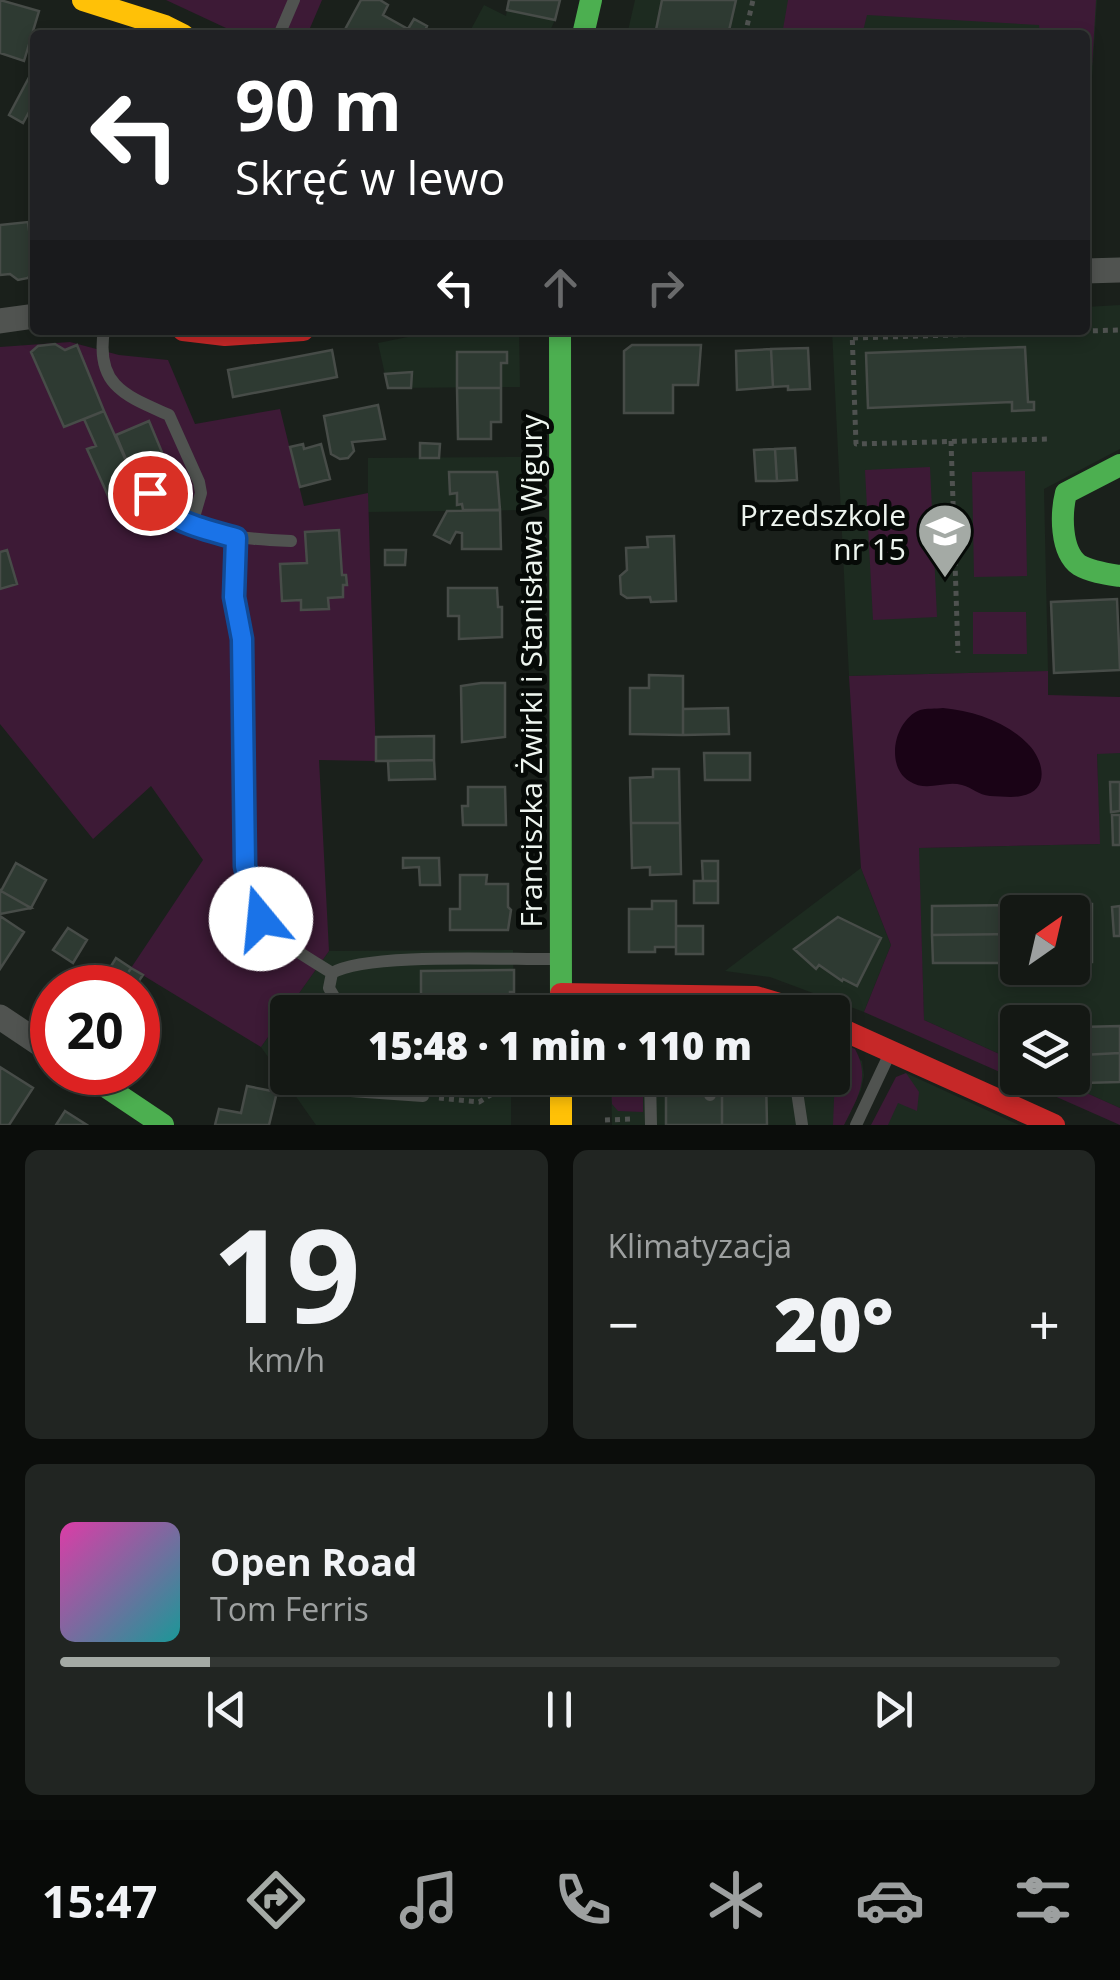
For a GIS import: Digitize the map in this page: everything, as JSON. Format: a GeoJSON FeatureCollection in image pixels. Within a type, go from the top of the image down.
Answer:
{"type":"FeatureCollection","features":[{"type":"Feature","properties":{"kind":"street"},"geometry":{"type":"LineString","coordinates":[[83,0],[173,30]]}},
{"type":"Feature","properties":{"kind":"street"},"geometry":{"type":"LineString","coordinates":[[585,30],[591,0]]}},
{"type":"Feature","properties":{"kind":"street"},"geometry":{"type":"LineString","coordinates":[[1090,271],[1120,270]]}},
{"type":"Feature","properties":{"kind":"street"},"geometry":{"type":"LineString","coordinates":[[0,322],[30,317]]}},
{"type":"Feature","properties":{"kind":"street","name":"Franciszka Żwirki i Stanisława Wigury"},"geometry":{"type":"LineString","coordinates":[[560,335],[560,995]]}},
{"type":"Feature","properties":{"kind":"street"},"geometry":{"type":"LineString","coordinates":[[1120,464],[1066,494],[1063,501],[1065,548],[1073,560],[1088,570],[1120,576]]}},
{"type":"Feature","properties":{"kind":"street"},"geometry":{"type":"LineString","coordinates":[[0,1018],[30,1038]]}},
{"type":"Feature","properties":{"kind":"street"},"geometry":{"type":"LineString","coordinates":[[850,1033],[1054,1125]]}},
{"type":"Feature","properties":{"kind":"street"},"geometry":{"type":"LineString","coordinates":[[118,1095],[163,1125]]}},
{"type":"Feature","properties":{"kind":"street"},"geometry":{"type":"LineString","coordinates":[[560,1095],[561,1125]]}},
{"type":"Feature","properties":{"kind":"lane"},"geometry":{"type":"LineString","coordinates":[[281,30],[294,0]]}},
{"type":"Feature","properties":{"kind":"lane"},"geometry":{"type":"LineString","coordinates":[[104,335],[104,362],[120,394],[169,415],[198,482],[200,493],[192,524]]}},
{"type":"Feature","properties":{"kind":"lane"},"geometry":{"type":"LineString","coordinates":[[150,493],[172,518],[236,538],[291,541]]}},
{"type":"Feature","properties":{"kind":"lane"},"geometry":{"type":"LineString","coordinates":[[236,538],[234,597],[242,639],[245,866],[252,898],[272,934],[332,973]]}},
{"type":"Feature","properties":{"kind":"lane"},"geometry":{"type":"LineString","coordinates":[[333,995],[329,988],[332,973],[343,966],[378,961],[560,960]]}},
{"type":"Feature","properties":{"kind":"lane"},"geometry":{"type":"LineString","coordinates":[[856,1125],[891,1051]]}},
{"type":"Feature","properties":{"kind":"lane"},"geometry":{"type":"LineString","coordinates":[[409,1095],[423,1096]]}},
{"type":"Feature","properties":{"kind":"lane"},"geometry":{"type":"LineString","coordinates":[[650,1095],[651,1125]]}},
{"type":"Feature","properties":{"kind":"lane"},"geometry":{"type":"LineString","coordinates":[[798,1095],[802,1125]]}},
{"type":"Feature","properties":{"kind":"path"},"geometry":{"type":"LineString","coordinates":[[746,30],[752,0]]}},
{"type":"Feature","properties":{"kind":"path"},"geometry":{"type":"LineString","coordinates":[[1090,330],[1120,330]]}},
{"type":"Feature","properties":{"kind":"path"},"geometry":{"type":"LineString","coordinates":[[853,335],[856,444],[1046,439]]}},
{"type":"Feature","properties":{"kind":"path"},"geometry":{"type":"LineString","coordinates":[[951,441],[958,653]]}},
{"type":"Feature","properties":{"kind":"path"},"geometry":{"type":"LineString","coordinates":[[423,1096],[479,1102],[491,1095]]}},
{"type":"Feature","properties":{"kind":"shaded area"},"geometry":{"type":"Polygon","coordinates":[[[166,0],[322,0],[309,30],[230,30],[166,0]]]}},
{"type":"Feature","properties":{"kind":"shaded area"},"geometry":{"type":"Polygon","coordinates":[[[635,0],[1097,0],[1090,108],[1090,30],[628,30],[635,0]]]}},
{"type":"Feature","properties":{"kind":"shaded area"},"geometry":{"type":"Polygon","coordinates":[[[788,0],[1096,0],[1090,101],[1090,30],[1040,30],[1039,25],[867,15],[863,30],[783,30],[788,0]]]}},
{"type":"Feature","properties":{"kind":"shaded area"},"geometry":{"type":"Polygon","coordinates":[[[484,5],[506,16],[507,10],[555,20],[550,30],[471,30],[484,5]]]}},
{"type":"Feature","properties":{"kind":"shaded area","name":"Przedszkole nr 15"},"geometry":{"type":"Polygon","coordinates":[[[1120,305],[1120,449],[1044,489],[1048,671],[849,676],[832,335],[1090,335],[1090,307],[1120,305]]]}},
{"type":"Feature","properties":{"kind":"shaded area"},"geometry":{"type":"Polygon","coordinates":[[[417,335],[519,335],[520,387],[388,388],[378,343],[417,335]]]}},
{"type":"Feature","properties":{"kind":"shaded area"},"geometry":{"type":"Polygon","coordinates":[[[70,342],[119,355],[168,360],[195,424],[280,409],[304,506],[368,493],[376,761],[319,760],[329,951],[298,995],[270,995],[270,1034],[261,1047],[160,986],[160,965],[133,965],[203,860],[151,786],[93,839],[0,724],[0,347],[70,342]]]}},
{"type":"Feature","properties":{"kind":"shaded area"},"geometry":{"type":"Polygon","coordinates":[[[521,457],[523,510],[368,512],[368,458],[521,457]]]}},
{"type":"Feature","properties":{"kind":"shaded area"},"geometry":{"type":"Polygon","coordinates":[[[930,467],[937,617],[873,620],[865,470],[930,467]]]}},
{"type":"Feature","properties":{"kind":"shaded area"},"geometry":{"type":"Polygon","coordinates":[[[1025,471],[1027,576],[974,577],[972,472],[1025,471]]]}},
{"type":"Feature","properties":{"kind":"shaded area"},"geometry":{"type":"Polygon","coordinates":[[[973,612],[1026,612],[1027,654],[973,654],[973,612]]]}},
{"type":"Feature","properties":{"kind":"shaded area"},"geometry":{"type":"Polygon","coordinates":[[[1048,671],[1048,695],[1120,697],[1120,753],[1097,754],[1100,844],[919,848],[924,1020],[1000,1054],[1000,1072],[864,1012],[891,945],[861,868],[849,676],[1048,671]]]}},
{"type":"Feature","properties":{"kind":"shaded area"},"geometry":{"type":"Polygon","coordinates":[[[943,708],[988,718],[1018,735],[1033,750],[1040,765],[1042,774],[1037,788],[1021,796],[990,796],[962,785],[922,786],[909,781],[897,765],[899,733],[911,715],[943,708]]]}},
{"type":"Feature","properties":{"kind":"shaded area"},"geometry":{"type":"Polygon","coordinates":[[[1097,753],[1120,753],[1120,1108],[1090,1095],[1090,1005],[1000,1005],[1000,1054],[924,1020],[918,848],[1099,844],[1097,753]]]}},
{"type":"Feature","properties":{"kind":"shaded area"},"geometry":{"type":"Polygon","coordinates":[[[861,868],[891,945],[864,1012],[850,1007],[850,995],[818,995],[770,977],[725,971],[861,868]]]}},
{"type":"Feature","properties":{"kind":"shaded area"},"geometry":{"type":"Polygon","coordinates":[[[513,950],[514,992],[298,995],[329,951],[513,950]]]}},
{"type":"Feature","properties":{"kind":"shaded area"},"geometry":{"type":"Polygon","coordinates":[[[270,1034],[270,1060],[261,1047],[270,1034]]]}},
{"type":"Feature","properties":{"kind":"shaded area"},"geometry":{"type":"Polygon","coordinates":[[[850,1047],[860,1060],[862,1079],[844,1125],[833,1125],[834,1095],[850,1095],[850,1047]]]}},
{"type":"Feature","properties":{"kind":"shaded area"},"geometry":{"type":"Polygon","coordinates":[[[850,1051],[862,1061],[861,1090],[844,1125],[612,1125],[611,1095],[850,1095],[850,1051]]]}},
{"type":"Feature","properties":{"kind":"shaded area"},"geometry":{"type":"Polygon","coordinates":[[[906,1073],[1019,1125],[881,1125],[906,1073]]]}},
{"type":"Feature","properties":{"kind":"shaded area"},"geometry":{"type":"Polygon","coordinates":[[[906,1073],[919,1092],[917,1111],[898,1103],[888,1125],[871,1125],[896,1077],[906,1073]]]}},
{"type":"Feature","properties":{"kind":"shaded area"},"geometry":{"type":"Polygon","coordinates":[[[295,1095],[511,1095],[511,1125],[316,1125],[295,1095]]]}},
{"type":"Feature","properties":{"kind":"shaded area"},"geometry":{"type":"Polygon","coordinates":[[[612,1095],[643,1095],[643,1112],[618,1111],[612,1095]]]}},
{"type":"Feature","properties":{"kind":"shaded area"},"geometry":{"type":"Polygon","coordinates":[[[1052,1095],[1090,1095],[1120,1108],[1120,1125],[1052,1095]]]}},
{"type":"Feature","properties":{"kind":"building"},"geometry":{"type":"Polygon","coordinates":[[[0,0],[39,11],[30,30],[24,61],[0,53],[0,0]]]}},
{"type":"Feature","properties":{"kind":"building"},"geometry":{"type":"Polygon","coordinates":[[[361,0],[380,0],[388,5],[383,15],[408,29],[414,19],[427,26],[425,30],[345,30],[361,0]]]}},
{"type":"Feature","properties":{"kind":"building"},"geometry":{"type":"Polygon","coordinates":[[[509,0],[560,0],[555,20],[507,10],[509,0]]]}},
{"type":"Feature","properties":{"kind":"building"},"geometry":{"type":"Polygon","coordinates":[[[662,0],[736,0],[729,30],[656,30],[662,0]]]}},
{"type":"Feature","properties":{"kind":"building"},"geometry":{"type":"Polygon","coordinates":[[[30,76],[30,110],[23,123],[9,115],[30,76]]]}},
{"type":"Feature","properties":{"kind":"building"},"geometry":{"type":"Polygon","coordinates":[[[28,222],[28,278],[18,280],[10,274],[0,275],[0,225],[28,222]]]}},
{"type":"Feature","properties":{"kind":"building"},"geometry":{"type":"Polygon","coordinates":[[[55,344],[65,350],[77,345],[104,411],[64,427],[31,352],[38,346],[55,344]]]}},
{"type":"Feature","properties":{"kind":"building"},"geometry":{"type":"Polygon","coordinates":[[[632,345],[701,345],[698,385],[673,385],[673,413],[624,413],[624,351],[632,345]]]}},
{"type":"Feature","properties":{"kind":"building"},"geometry":{"type":"Polygon","coordinates":[[[1025,347],[1028,402],[1034,402],[1034,410],[1012,411],[1012,402],[868,408],[866,353],[1025,347]]]}},
{"type":"Feature","properties":{"kind":"building"},"geometry":{"type":"Polygon","coordinates":[[[808,348],[810,389],[773,387],[771,349],[808,348]]]}},
{"type":"Feature","properties":{"kind":"building"},"geometry":{"type":"Polygon","coordinates":[[[771,349],[773,387],[737,390],[736,351],[771,349]]]}},
{"type":"Feature","properties":{"kind":"building"},"geometry":{"type":"Polygon","coordinates":[[[332,350],[337,377],[233,397],[228,370],[332,350]]]}},
{"type":"Feature","properties":{"kind":"building"},"geometry":{"type":"Polygon","coordinates":[[[457,352],[507,352],[507,363],[501,363],[501,388],[457,388],[457,352]]]}},
{"type":"Feature","properties":{"kind":"building"},"geometry":{"type":"Polygon","coordinates":[[[412,372],[411,388],[388,388],[385,374],[412,372]]]}},
{"type":"Feature","properties":{"kind":"building"},"geometry":{"type":"Polygon","coordinates":[[[457,388],[501,388],[501,422],[491,422],[491,439],[458,439],[457,388]]]}},
{"type":"Feature","properties":{"kind":"building"},"geometry":{"type":"Polygon","coordinates":[[[378,405],[385,439],[352,442],[354,451],[348,458],[331,454],[324,416],[378,405]]]}},
{"type":"Feature","properties":{"kind":"building"},"geometry":{"type":"Polygon","coordinates":[[[104,411],[138,488],[110,500],[87,449],[96,446],[84,419],[104,411]]]}},
{"type":"Feature","properties":{"kind":"building"},"geometry":{"type":"Polygon","coordinates":[[[149,421],[171,474],[138,488],[116,435],[149,421]]]}},
{"type":"Feature","properties":{"kind":"building"},"geometry":{"type":"Polygon","coordinates":[[[420,443],[440,444],[439,458],[420,458],[420,443]]]}},
{"type":"Feature","properties":{"kind":"building"},"geometry":{"type":"Polygon","coordinates":[[[303,444],[304,449],[321,444],[330,479],[300,487],[290,447],[303,444]]]}},
{"type":"Feature","properties":{"kind":"building"},"geometry":{"type":"Polygon","coordinates":[[[795,448],[797,480],[777,481],[775,449],[795,448]]]}},
{"type":"Feature","properties":{"kind":"building"},"geometry":{"type":"Polygon","coordinates":[[[775,449],[777,481],[756,481],[754,450],[775,449]]]}},
{"type":"Feature","properties":{"kind":"building"},"geometry":{"type":"Polygon","coordinates":[[[449,472],[497,472],[500,510],[463,510],[462,504],[457,505],[457,493],[450,494],[449,472]]]}},
{"type":"Feature","properties":{"kind":"building"},"geometry":{"type":"Polygon","coordinates":[[[500,510],[501,549],[462,549],[462,533],[456,532],[450,543],[434,535],[447,511],[500,510]]]}},
{"type":"Feature","properties":{"kind":"building"},"geometry":{"type":"Polygon","coordinates":[[[339,530],[342,575],[346,575],[347,585],[343,585],[343,597],[328,598],[329,609],[301,610],[301,600],[282,601],[280,564],[307,563],[305,532],[339,530]]]}},
{"type":"Feature","properties":{"kind":"building"},"geometry":{"type":"Polygon","coordinates":[[[674,536],[676,601],[651,602],[650,597],[627,598],[621,594],[620,576],[627,570],[626,548],[648,547],[647,537],[674,536]]]}},
{"type":"Feature","properties":{"kind":"building"},"geometry":{"type":"Polygon","coordinates":[[[7,550],[17,584],[0,589],[0,552],[7,550]]]}},
{"type":"Feature","properties":{"kind":"building"},"geometry":{"type":"Polygon","coordinates":[[[385,550],[406,550],[405,565],[385,565],[385,550]]]}},
{"type":"Feature","properties":{"kind":"building"},"geometry":{"type":"Polygon","coordinates":[[[448,588],[497,588],[498,607],[502,607],[502,637],[459,639],[459,616],[448,616],[448,588]]]}},
{"type":"Feature","properties":{"kind":"building"},"geometry":{"type":"Polygon","coordinates":[[[1117,599],[1120,670],[1054,673],[1051,602],[1117,599]]]}},
{"type":"Feature","properties":{"kind":"building"},"geometry":{"type":"Polygon","coordinates":[[[649,675],[683,676],[683,735],[630,734],[630,688],[649,688],[649,675]]]}},
{"type":"Feature","properties":{"kind":"building"},"geometry":{"type":"Polygon","coordinates":[[[505,683],[505,737],[462,742],[461,686],[505,683]]]}},
{"type":"Feature","properties":{"kind":"building"},"geometry":{"type":"Polygon","coordinates":[[[728,708],[729,734],[683,735],[683,709],[728,708]]]}},
{"type":"Feature","properties":{"kind":"building"},"geometry":{"type":"Polygon","coordinates":[[[434,736],[434,760],[376,761],[376,737],[434,736]]]}},
{"type":"Feature","properties":{"kind":"building"},"geometry":{"type":"Polygon","coordinates":[[[704,753],[750,753],[750,780],[705,780],[704,753]]]}},
{"type":"Feature","properties":{"kind":"building"},"geometry":{"type":"Polygon","coordinates":[[[434,760],[435,779],[389,780],[388,761],[434,760]]]}},
{"type":"Feature","properties":{"kind":"building"},"geometry":{"type":"Polygon","coordinates":[[[653,769],[679,769],[680,823],[631,823],[630,778],[653,777],[653,769]]]}},
{"type":"Feature","properties":{"kind":"building"},"geometry":{"type":"Polygon","coordinates":[[[1110,782],[1120,782],[1120,811],[1111,812],[1110,782]]]}},
{"type":"Feature","properties":{"kind":"building"},"geometry":{"type":"Polygon","coordinates":[[[468,787],[505,787],[506,825],[463,825],[462,806],[468,806],[468,787]]]}},
{"type":"Feature","properties":{"kind":"building"},"geometry":{"type":"Polygon","coordinates":[[[1112,815],[1120,815],[1120,845],[1113,845],[1112,815]]]}},
{"type":"Feature","properties":{"kind":"building"},"geometry":{"type":"Polygon","coordinates":[[[631,823],[680,823],[681,874],[650,875],[650,867],[632,868],[631,823]]]}},
{"type":"Feature","properties":{"kind":"building"},"geometry":{"type":"Polygon","coordinates":[[[403,858],[439,858],[440,885],[420,885],[419,867],[403,868],[403,858]]]}},
{"type":"Feature","properties":{"kind":"building"},"geometry":{"type":"Polygon","coordinates":[[[702,861],[718,861],[718,881],[703,881],[702,861]]]}},
{"type":"Feature","properties":{"kind":"building"},"geometry":{"type":"Polygon","coordinates":[[[16,863],[46,880],[31,908],[1,891],[16,863]]]}},
{"type":"Feature","properties":{"kind":"building"},"geometry":{"type":"Polygon","coordinates":[[[460,875],[487,875],[486,884],[508,884],[508,930],[450,930],[450,909],[460,909],[460,875]]]}},
{"type":"Feature","properties":{"kind":"building"},"geometry":{"type":"Polygon","coordinates":[[[694,881],[718,881],[718,903],[694,903],[694,881]]]}},
{"type":"Feature","properties":{"kind":"building"},"geometry":{"type":"Polygon","coordinates":[[[1,891],[31,908],[0,914],[1,891]]]}},
{"type":"Feature","properties":{"kind":"building"},"geometry":{"type":"Polygon","coordinates":[[[652,901],[676,901],[676,947],[629,952],[629,909],[652,909],[652,901]]]}},
{"type":"Feature","properties":{"kind":"building"},"geometry":{"type":"Polygon","coordinates":[[[1000,905],[1000,934],[932,935],[932,906],[1000,905]]]}},
{"type":"Feature","properties":{"kind":"building"},"geometry":{"type":"Polygon","coordinates":[[[1120,906],[1120,936],[1114,936],[1112,907],[1120,906]]]}},
{"type":"Feature","properties":{"kind":"building"},"geometry":{"type":"Polygon","coordinates":[[[0,916],[24,932],[0,969],[0,916]]]}},
{"type":"Feature","properties":{"kind":"building"},"geometry":{"type":"Polygon","coordinates":[[[838,917],[881,938],[857,986],[819,965],[816,969],[794,949],[838,917]]]}},
{"type":"Feature","properties":{"kind":"building"},"geometry":{"type":"Polygon","coordinates":[[[676,926],[703,926],[703,954],[676,954],[676,926]]]}},
{"type":"Feature","properties":{"kind":"building"},"geometry":{"type":"Polygon","coordinates":[[[68,928],[87,940],[73,963],[53,950],[68,928]]]}},
{"type":"Feature","properties":{"kind":"building"},"geometry":{"type":"Polygon","coordinates":[[[1000,934],[1000,963],[933,963],[932,935],[1000,934]]]}},
{"type":"Feature","properties":{"kind":"building"},"geometry":{"type":"Polygon","coordinates":[[[514,970],[514,992],[421,995],[421,971],[514,970]]]}},
{"type":"Feature","properties":{"kind":"building"},"geometry":{"type":"Polygon","coordinates":[[[1120,1026],[1120,1053],[1090,1055],[1090,1027],[1120,1026]]]}},
{"type":"Feature","properties":{"kind":"building"},"geometry":{"type":"Polygon","coordinates":[[[1120,1053],[1120,1082],[1090,1083],[1090,1055],[1120,1053]]]}},
{"type":"Feature","properties":{"kind":"building"},"geometry":{"type":"Polygon","coordinates":[[[0,1067],[30,1086],[30,1093],[9,1125],[0,1125],[0,1067]]]}},
{"type":"Feature","properties":{"kind":"building"},"geometry":{"type":"Polygon","coordinates":[[[247,1086],[276,1095],[269,1125],[215,1125],[219,1109],[241,1113],[247,1086]]]}},
{"type":"Feature","properties":{"kind":"building"},"geometry":{"type":"Polygon","coordinates":[[[666,1095],[722,1095],[722,1125],[666,1125],[666,1095]]]}},
{"type":"Feature","properties":{"kind":"building"},"geometry":{"type":"Polygon","coordinates":[[[722,1095],[766,1095],[767,1125],[722,1125],[722,1095]]]}},
{"type":"Feature","properties":{"kind":"building"},"geometry":{"type":"Polygon","coordinates":[[[65,1111],[87,1125],[56,1125],[65,1111]]]}},
{"type":"Feature","properties":{"kind":"traffic: fast"},"geometry":{"type":"LineString","coordinates":[[584,30],[591,0]]}},
{"type":"Feature","properties":{"kind":"traffic: fast"},"geometry":{"type":"LineString","coordinates":[[560,335],[561,995]]}},
{"type":"Feature","properties":{"kind":"traffic: fast"},"geometry":{"type":"LineString","coordinates":[[1120,465],[1066,493],[1063,511],[1065,541],[1073,559],[1094,571],[1120,576]]}},
{"type":"Feature","properties":{"kind":"traffic: fast"},"geometry":{"type":"LineString","coordinates":[[118,1095],[163,1125]]}},
{"type":"Feature","properties":{"kind":"traffic: slow"},"geometry":{"type":"LineString","coordinates":[[83,0],[173,30]]}},
{"type":"Feature","properties":{"kind":"traffic: slow"},"geometry":{"type":"LineString","coordinates":[[561,1095],[561,1125]]}},
{"type":"Feature","properties":{"kind":"traffic: jam"},"geometry":{"type":"LineString","coordinates":[[561,994],[626,995]]}},
{"type":"Feature","properties":{"kind":"traffic: jam"},"geometry":{"type":"LineString","coordinates":[[850,1033],[1054,1125]]}},
{"type":"Feature","properties":{"kind":"place","name":"Przedszkole nr 15"},"geometry":{"type":"Point","coordinates":[945,580]}},
{"type":"Feature","properties":{"kind":"route"},"geometry":{"type":"LineString","coordinates":[[150,493],[172,518],[236,538],[234,597],[242,639],[245,866],[261,919]]}}]}
